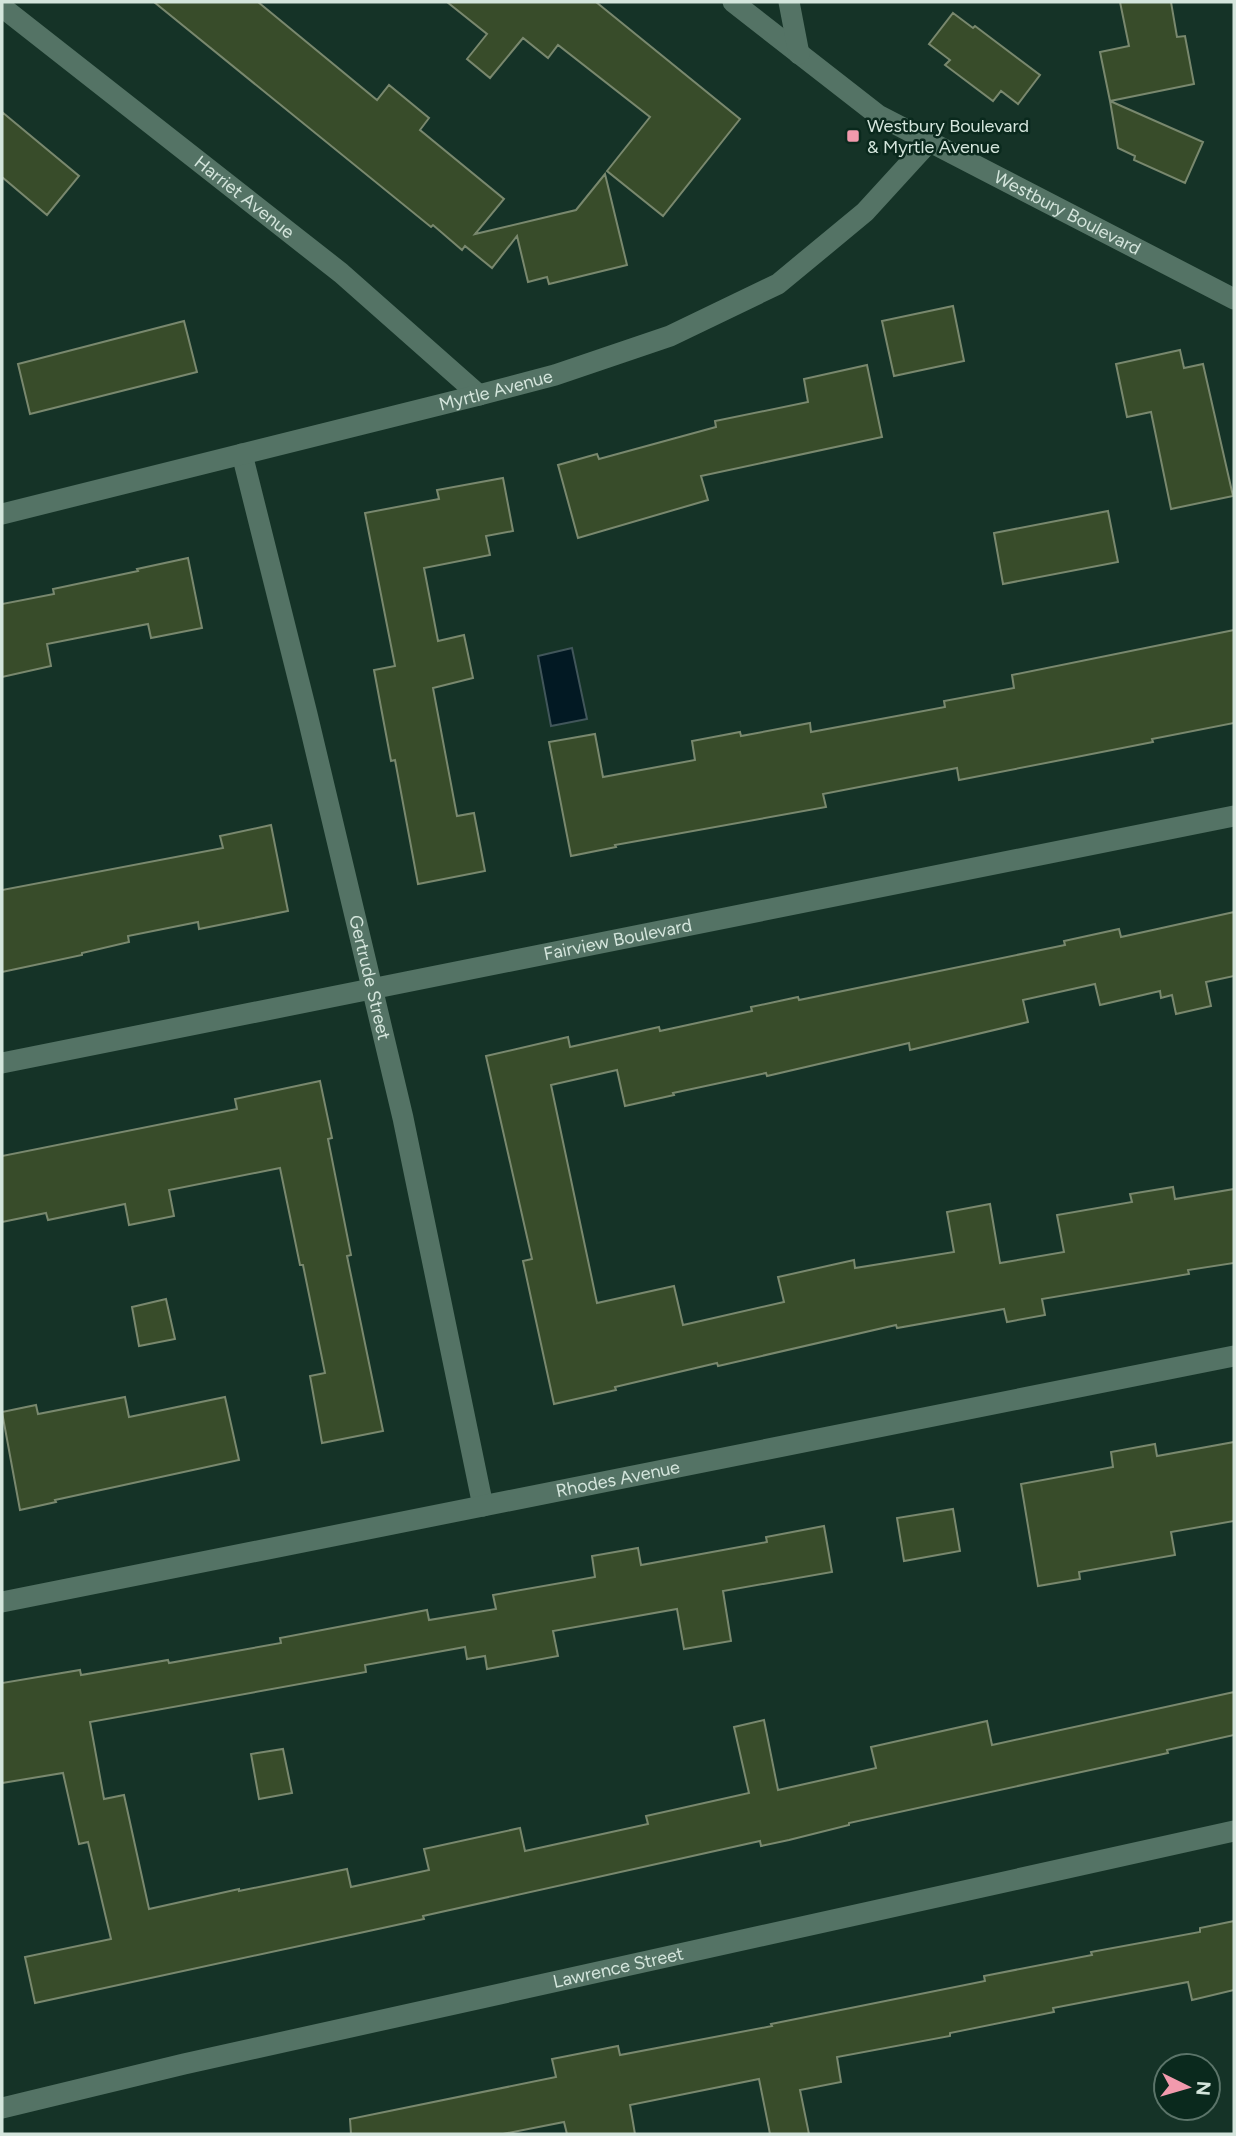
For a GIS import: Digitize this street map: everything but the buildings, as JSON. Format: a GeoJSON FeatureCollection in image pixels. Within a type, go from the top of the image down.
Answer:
{"type":"FeatureCollection","features":[{"type":"Feature","properties":{"kind":"street","name":"Westbury Boulevard"},"geometry":{"type":"LineString","coordinates":[[733,2],[878,115],[1234,299]]}},
{"type":"Feature","properties":{"kind":"street"},"geometry":{"type":"LineString","coordinates":[[789,2],[799,54]]}},
{"type":"Feature","properties":{"kind":"street","name":"Harriet Avenue"},"geometry":{"type":"LineString","coordinates":[[2,7],[341,273],[479,396]]}},
{"type":"Feature","properties":{"kind":"street","name":"Myrtle Avenue"},"geometry":{"type":"LineString","coordinates":[[2,514],[479,396],[555,375],[670,336],[778,284],[865,212],[929,142]]}},
{"type":"Feature","properties":{"kind":"street","name":"Gertrude Street"},"geometry":{"type":"LineString","coordinates":[[242,454],[403,1118],[483,1506]]}},
{"type":"Feature","properties":{"kind":"street","name":"Fairview Boulevard"},"geometry":{"type":"LineString","coordinates":[[2,1063],[1234,816]]}},
{"type":"Feature","properties":{"kind":"street","name":"Rhodes Avenue"},"geometry":{"type":"LineString","coordinates":[[2,1602],[1234,1356]]}},
{"type":"Feature","properties":{"kind":"street","name":"Lawrence Street"},"geometry":{"type":"LineString","coordinates":[[2,2108],[197,2061],[1234,1831]]}},
{"type":"Feature","properties":{"kind":"water"},"geometry":{"type":"Polygon","coordinates":[[[572,648],[587,719],[551,726],[538,656],[572,648]]]}},
{"type":"Feature","properties":{"kind":"place","name":"Westbury Boulevard & Myrtle Avenue"},"geometry":{"type":"Point","coordinates":[853,136]}}]}
